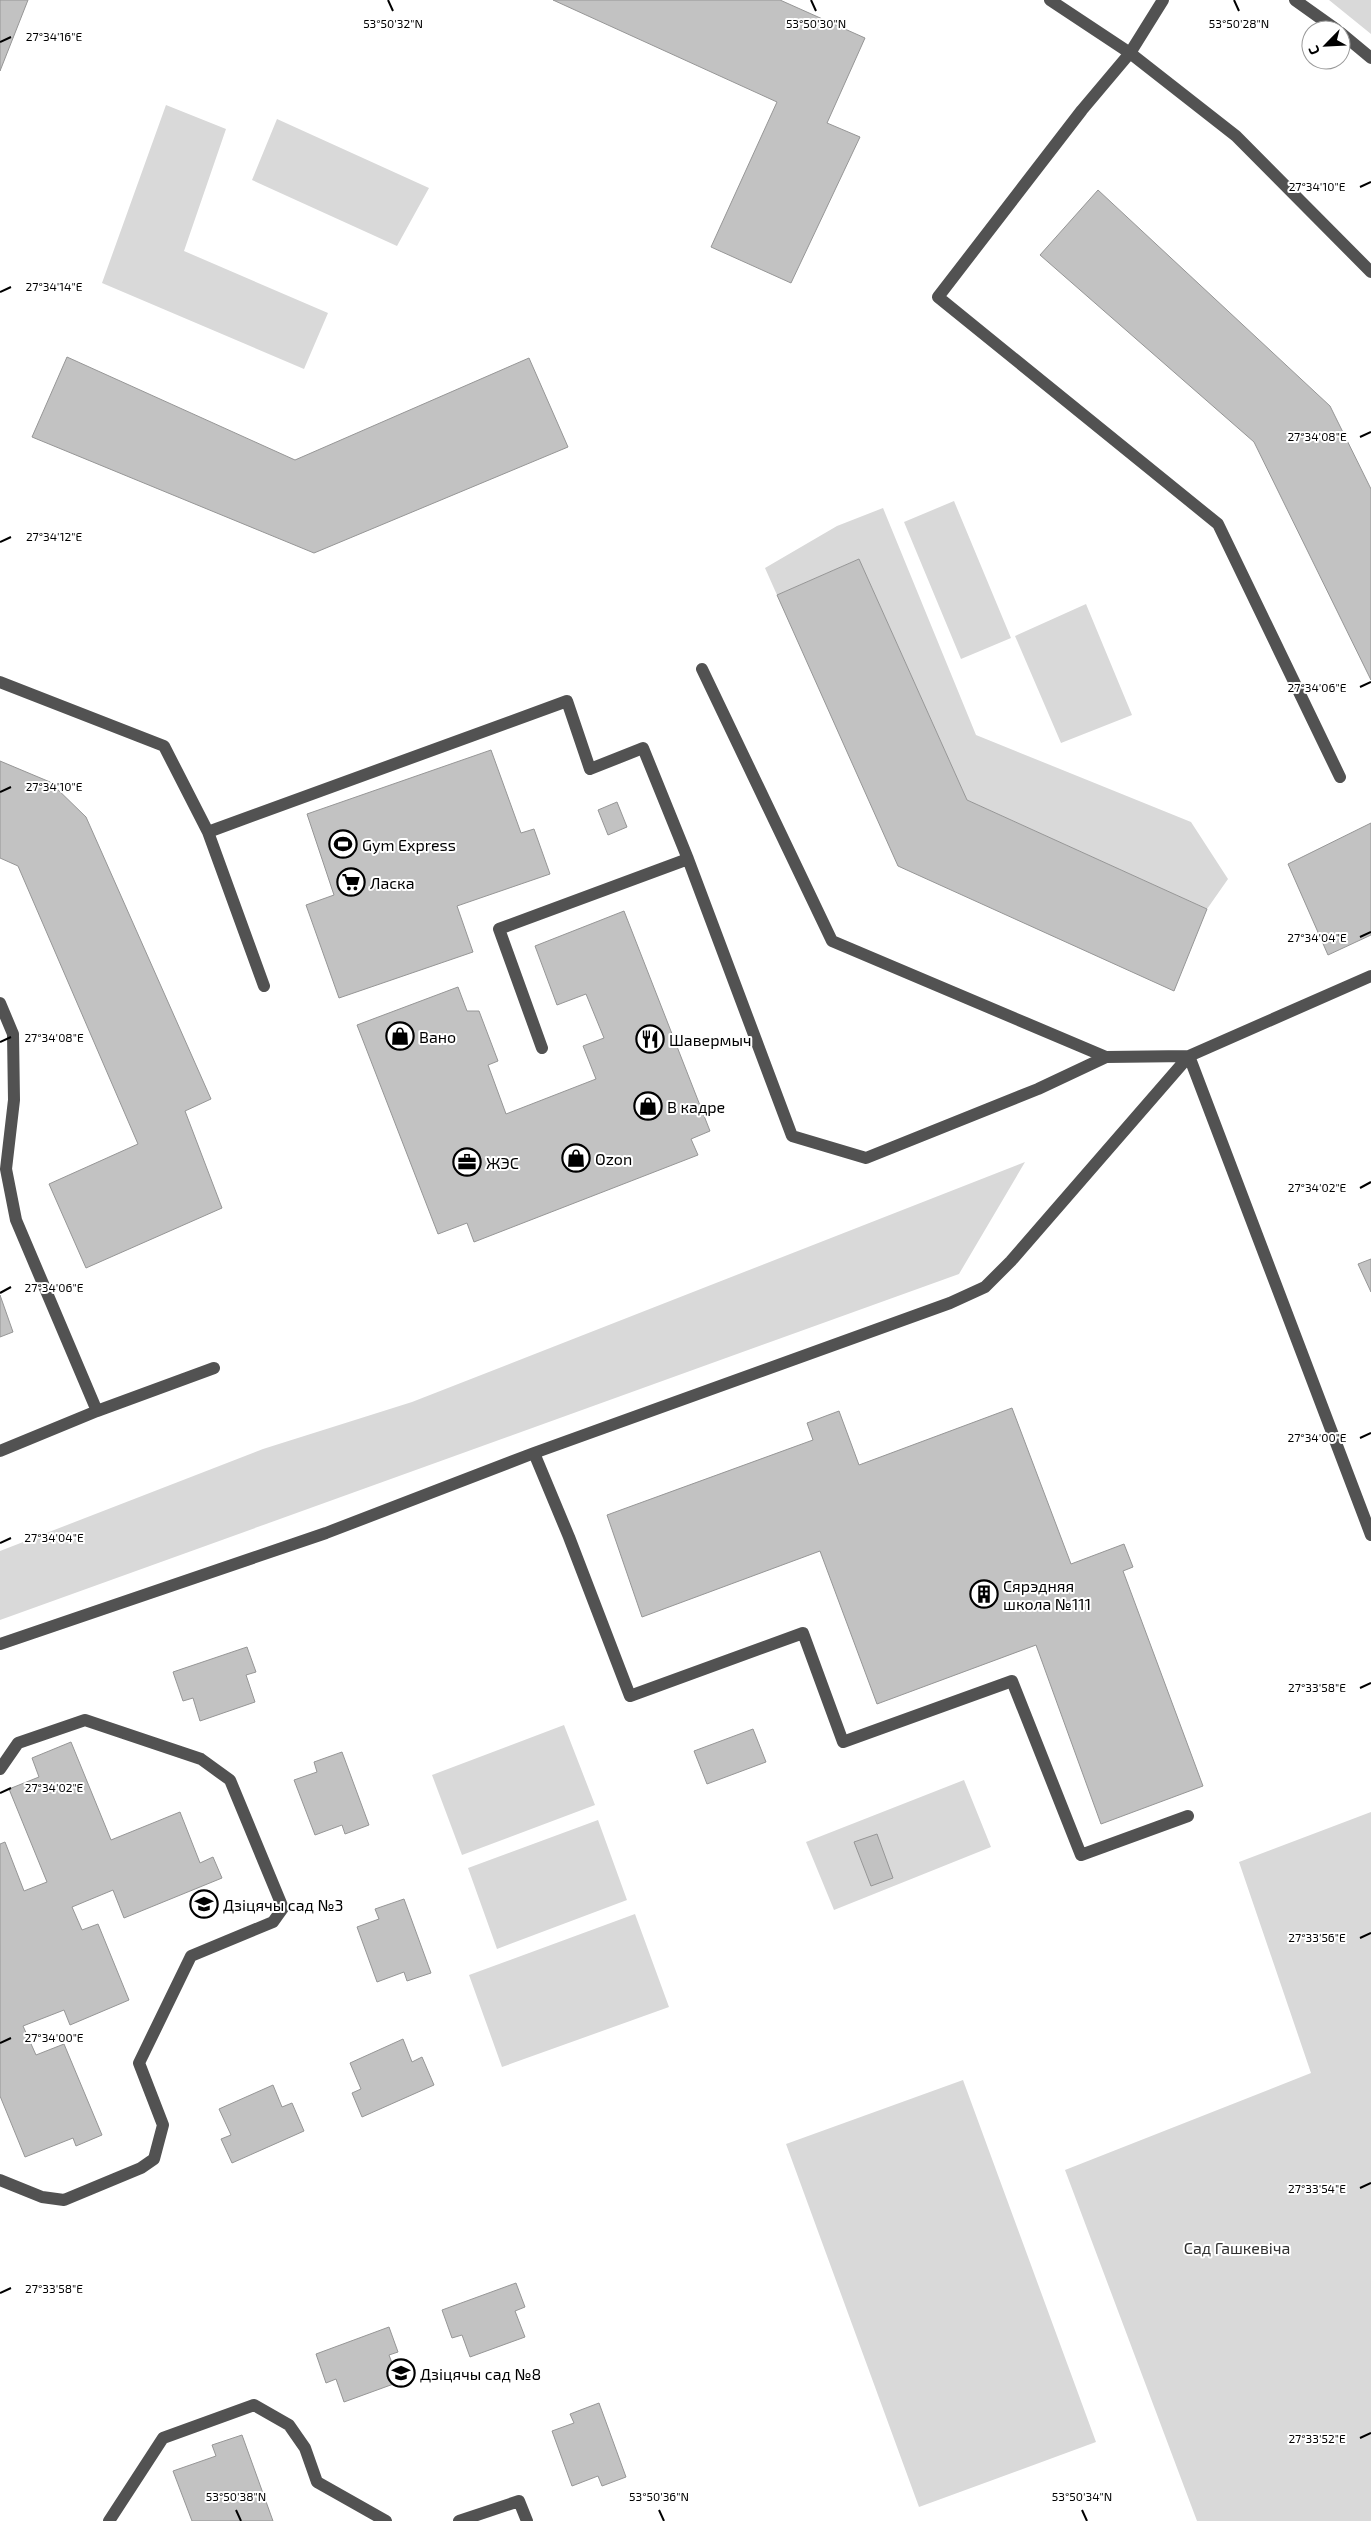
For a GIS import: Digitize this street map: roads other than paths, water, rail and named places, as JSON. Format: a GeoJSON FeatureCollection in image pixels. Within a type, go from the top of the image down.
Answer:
{"type":"FeatureCollection","features":[{"type":"Feature","properties":{"kind":"street"},"geometry":{"type":"LineString","coordinates":[[1050,0],[1130,53],[1236,136],[1371,272]]}},
{"type":"Feature","properties":{"kind":"street"},"geometry":{"type":"LineString","coordinates":[[1163,0],[1130,53],[1082,110],[938,297],[1218,524],[1340,777]]}},
{"type":"Feature","properties":{"kind":"street"},"geometry":{"type":"LineString","coordinates":[[1295,0],[1325,20]]}},
{"type":"Feature","properties":{"kind":"street"},"geometry":{"type":"LineString","coordinates":[[1351,41],[1371,58]]}},
{"type":"Feature","properties":{"kind":"street"},"geometry":{"type":"LineString","coordinates":[[702,669],[832,941],[1106,1057],[1189,1056],[1371,976]]}},
{"type":"Feature","properties":{"kind":"street"},"geometry":{"type":"LineString","coordinates":[[0,682],[164,746],[208,832],[264,986]]}},
{"type":"Feature","properties":{"kind":"street"},"geometry":{"type":"LineString","coordinates":[[208,832],[567,701],[590,769],[643,748],[688,859],[792,1136],[866,1158],[1038,1089],[1106,1057]]}},
{"type":"Feature","properties":{"kind":"street"},"geometry":{"type":"LineString","coordinates":[[542,1048],[499,928],[688,859]]}},
{"type":"Feature","properties":{"kind":"street"},"geometry":{"type":"LineString","coordinates":[[0,1003],[13,1034],[14,1100],[6,1169],[16,1220],[97,1411]]}},
{"type":"Feature","properties":{"kind":"street"},"geometry":{"type":"LineString","coordinates":[[0,1644],[326,1533],[534,1453],[950,1303],[986,1287],[1011,1262],[1189,1056]]}},
{"type":"Feature","properties":{"kind":"street"},"geometry":{"type":"LineString","coordinates":[[1189,1056],[1371,1535]]}},
{"type":"Feature","properties":{"kind":"street"},"geometry":{"type":"LineString","coordinates":[[0,1451],[97,1411],[214,1368]]}},
{"type":"Feature","properties":{"kind":"street"},"geometry":{"type":"LineString","coordinates":[[534,1453],[630,1696],[803,1633],[843,1742],[1012,1681],[1081,1855],[1188,1816]]}},
{"type":"Feature","properties":{"kind":"street"},"geometry":{"type":"LineString","coordinates":[[0,1769],[18,1743],[85,1720],[201,1759],[230,1780],[283,1908],[273,1922],[192,1956],[139,2063],[163,2125],[154,2159],[141,2168],[64,2200],[42,2197],[0,2180]]}},
{"type":"Feature","properties":{"kind":"street"},"geometry":{"type":"LineString","coordinates":[[108,2521],[163,2438],[254,2405],[289,2425],[305,2448],[317,2482],[386,2521]]}},
{"type":"Feature","properties":{"kind":"street"},"geometry":{"type":"LineString","coordinates":[[458,2521],[519,2501],[527,2521]]}},
{"type":"Feature","properties":{"kind":"place","name":"Gym Express"},"geometry":{"type":"Point","coordinates":[343,844]}},
{"type":"Feature","properties":{"kind":"place","name":"Ласка"},"geometry":{"type":"Point","coordinates":[351,882]}},
{"type":"Feature","properties":{"kind":"place","name":"Вано"},"geometry":{"type":"Point","coordinates":[400,1036]}},
{"type":"Feature","properties":{"kind":"place","name":"Шавермыч"},"geometry":{"type":"Point","coordinates":[650,1039]}},
{"type":"Feature","properties":{"kind":"place","name":"В кадре"},"geometry":{"type":"Point","coordinates":[648,1106]}},
{"type":"Feature","properties":{"kind":"place","name":"Ozon"},"geometry":{"type":"Point","coordinates":[576,1158]}},
{"type":"Feature","properties":{"kind":"place","name":"ЖЭС"},"geometry":{"type":"Point","coordinates":[467,1162]}},
{"type":"Feature","properties":{"kind":"place","name":"Сярэдняя школа №111"},"geometry":{"type":"Point","coordinates":[984,1594]}},
{"type":"Feature","properties":{"kind":"place","name":"Дзіцячы сад №3"},"geometry":{"type":"Point","coordinates":[204,1904]}},
{"type":"Feature","properties":{"kind":"place","name":"Дзіцячы сад №8"},"geometry":{"type":"Point","coordinates":[401,2373]}},
{"type":"Feature","properties":{"kind":"park label","name":"Сад Гашкевіча"},"geometry":{"type":"Point","coordinates":[1237,2247]}}]}
